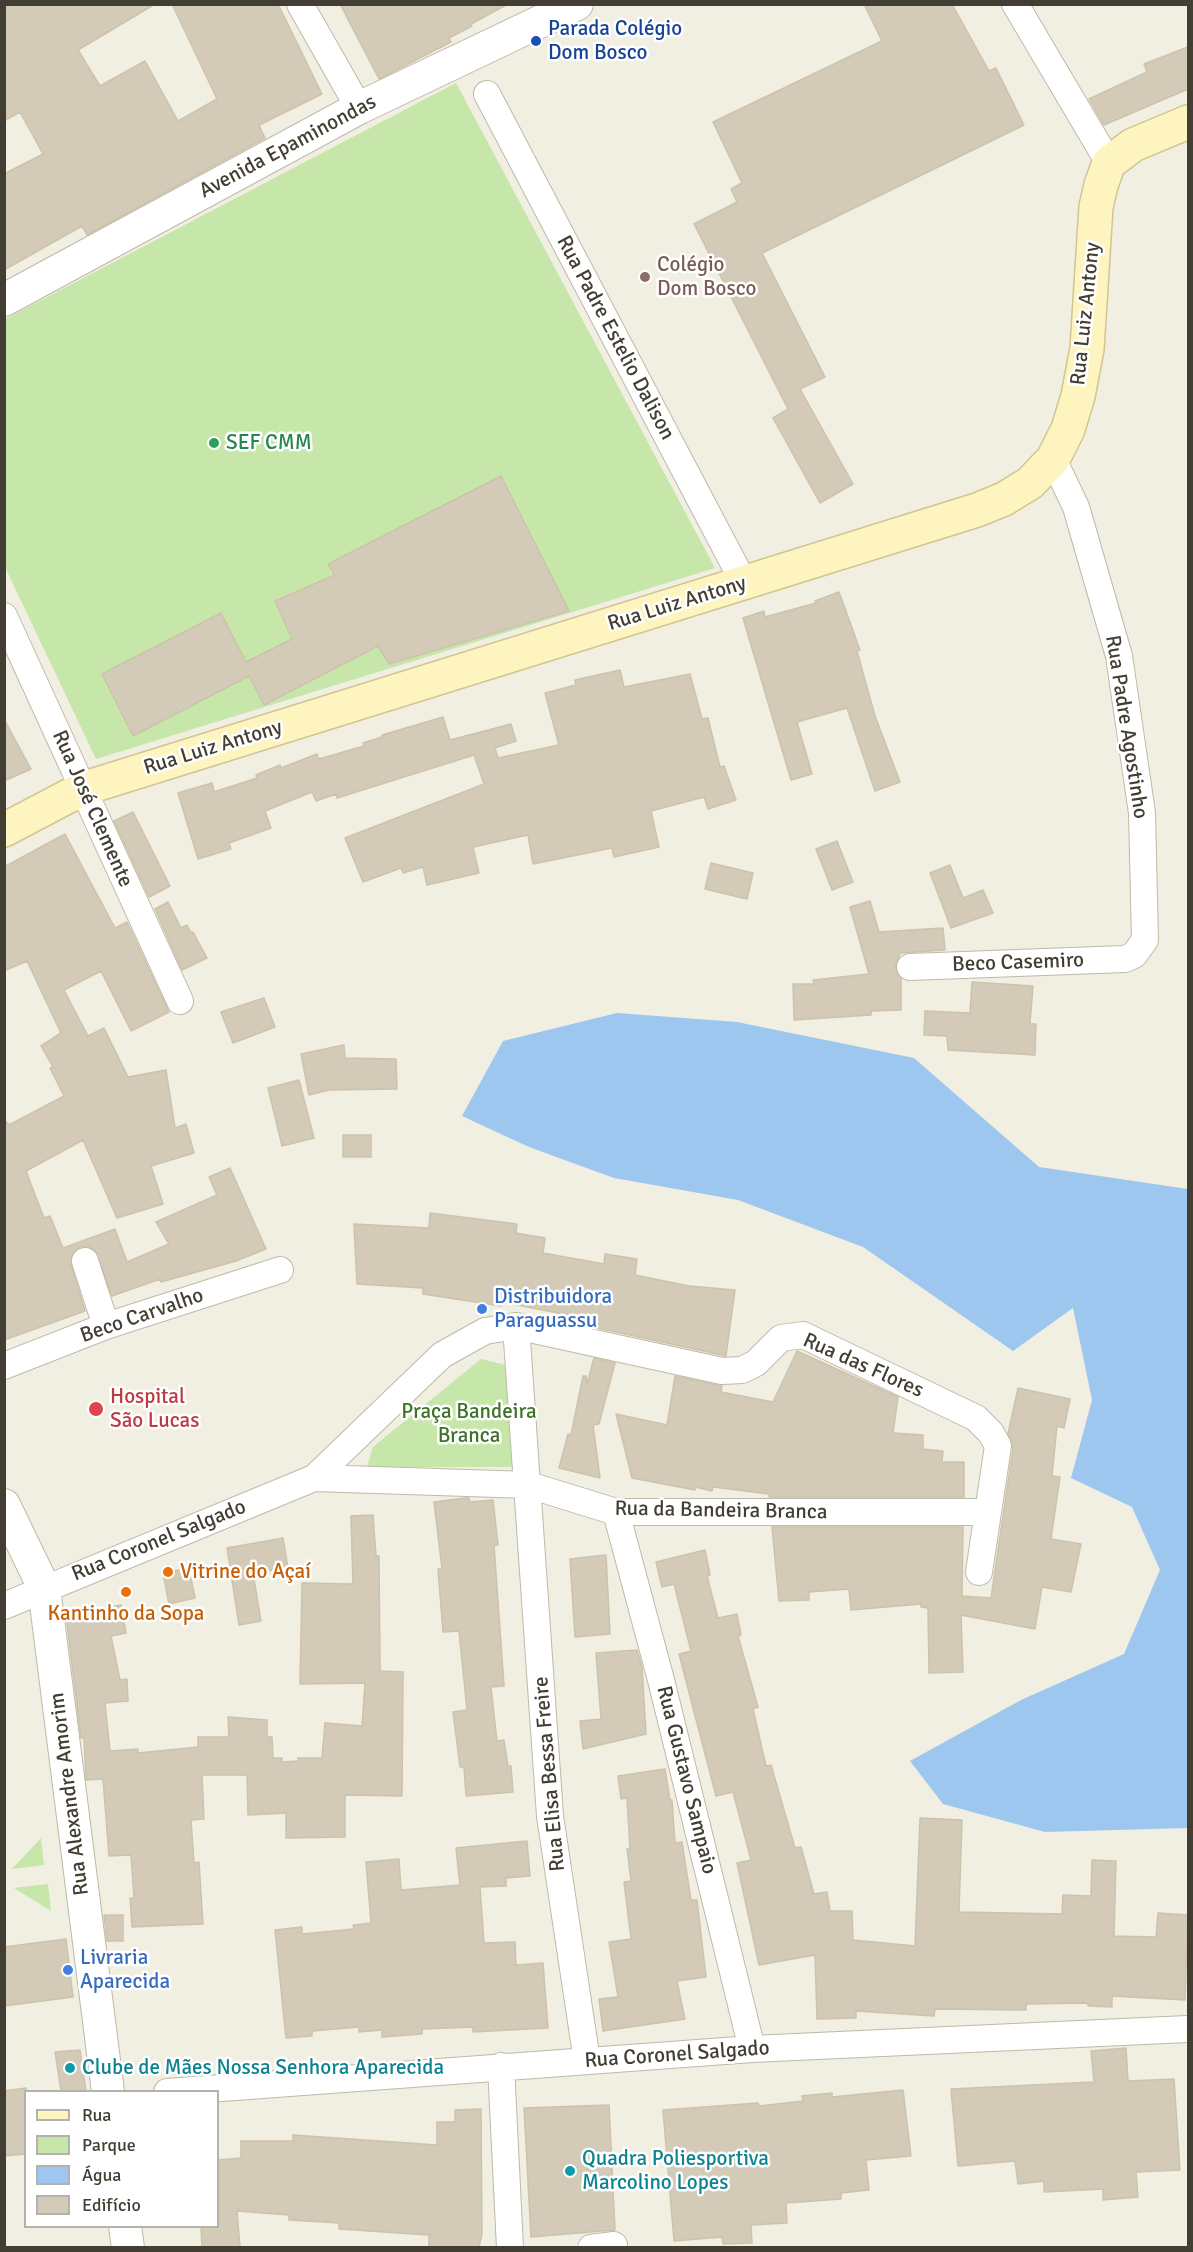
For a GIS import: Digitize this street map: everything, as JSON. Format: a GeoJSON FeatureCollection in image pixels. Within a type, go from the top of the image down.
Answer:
{"type":"FeatureCollection","features":[{"type":"Feature","properties":{"kind":"main road"},"geometry":{"type":"LineString","coordinates":[[1109,164],[1133,145],[1188,122]]}},
{"type":"Feature","properties":{"kind":"main road","name":"Rua Luiz Antony"},"geometry":{"type":"LineString","coordinates":[[4,830],[82,789],[1004,500],[1030,483],[1053,459],[1068,429],[1078,396],[1087,349],[1096,207],[1109,164]]}},
{"type":"Feature","properties":{"kind":"street"},"geometry":{"type":"LineString","coordinates":[[300,4],[358,108]]}},
{"type":"Feature","properties":{"kind":"street","name":"Avenida Epaminondas"},"geometry":{"type":"LineString","coordinates":[[4,300],[358,108],[577,4]]}},
{"type":"Feature","properties":{"kind":"street"},"geometry":{"type":"LineString","coordinates":[[1015,4],[1109,164]]}},
{"type":"Feature","properties":{"kind":"street","name":"Rua Padre Estelio Dalison"},"geometry":{"type":"LineString","coordinates":[[487,94],[744,583]]}},
{"type":"Feature","properties":{"kind":"street","name":"Rua Padre Agostinho"},"geometry":{"type":"LineString","coordinates":[[1053,459],[1076,507],[1119,656],[1135,758],[1142,813],[1146,925],[1145,940],[1139,950],[1125,959]]}},
{"type":"Feature","properties":{"kind":"street","name":"Rua José Clemente"},"geometry":{"type":"LineString","coordinates":[[4,616],[180,1001]]}},
{"type":"Feature","properties":{"kind":"street","name":"Beco Casemiro"},"geometry":{"type":"LineString","coordinates":[[910,967],[1125,959]]}},
{"type":"Feature","properties":{"kind":"street"},"geometry":{"type":"LineString","coordinates":[[85,1261],[106,1326]]}},
{"type":"Feature","properties":{"kind":"street","name":"Beco Carvalho"},"geometry":{"type":"LineString","coordinates":[[4,1366],[106,1326],[280,1270]]}},
{"type":"Feature","properties":{"kind":"street","name":"Rua das Flores"},"geometry":{"type":"LineString","coordinates":[[314,1478],[442,1355],[486,1331],[516,1326],[722,1371],[742,1370],[756,1363],[781,1338],[803,1335],[976,1418],[991,1433],[998,1446],[987,1512]]}},
{"type":"Feature","properties":{"kind":"street","name":"Rua Elisa Bessa Freire"},"geometry":{"type":"LineString","coordinates":[[516,1326],[529,1485],[550,1816],[588,2061]]}},
{"type":"Feature","properties":{"kind":"street","name":"Rua da Bandeira Branca"},"geometry":{"type":"LineString","coordinates":[[314,1478],[529,1485],[616,1512],[987,1512]]}},
{"type":"Feature","properties":{"kind":"street","name":"Rua Coronel Salgado"},"geometry":{"type":"LineString","coordinates":[[4,1606],[314,1478]]}},
{"type":"Feature","properties":{"kind":"street","name":"Rua Alexandre Amorim"},"geometry":{"type":"LineString","coordinates":[[4,1505],[45,1588],[75,1824],[78,1872],[108,2090]]}},
{"type":"Feature","properties":{"kind":"street","name":"Rua Gustavo Sampaio"},"geometry":{"type":"LineString","coordinates":[[616,1512],[661,1680],[752,2049]]}},
{"type":"Feature","properties":{"kind":"street"},"geometry":{"type":"LineString","coordinates":[[979,1572],[987,1512]]}},
{"type":"Feature","properties":{"kind":"street","name":"Rua Coronel Salgado"},"geometry":{"type":"LineString","coordinates":[[180,2090],[752,2049],[1188,2029]]}},
{"type":"Feature","properties":{"kind":"street"},"geometry":{"type":"LineString","coordinates":[[501,2066],[510,2247]]}},
{"type":"Feature","properties":{"kind":"street"},"geometry":{"type":"LineString","coordinates":[[125,2228],[128,2247]]}},
{"type":"Feature","properties":{"kind":"green space"},"geometry":{"type":"Polygon","coordinates":[[[456,83],[715,568],[96,759],[5,567],[5,319],[456,83]]]}},
{"type":"Feature","properties":{"kind":"green space","name":"Praça Bandeira Branca"},"geometry":{"type":"Polygon","coordinates":[[[481,1359],[510,1366],[514,1467],[367,1467],[373,1447],[481,1359]]]}},
{"type":"Feature","properties":{"kind":"green space"},"geometry":{"type":"Polygon","coordinates":[[[41,1838],[44,1865],[12,1869],[41,1838]]]}},
{"type":"Feature","properties":{"kind":"green space"},"geometry":{"type":"Polygon","coordinates":[[[48,1884],[51,1911],[14,1888],[48,1884]]]}},
{"type":"Feature","properties":{"kind":"water"},"geometry":{"type":"Polygon","coordinates":[[[617,1013],[737,1022],[914,1058],[1039,1167],[1188,1189],[1188,1828],[1045,1832],[943,1804],[910,1761],[1021,1700],[1124,1654],[1160,1570],[1132,1507],[1071,1478],[1092,1400],[1073,1308],[1013,1351],[863,1247],[738,1200],[614,1178],[529,1147],[462,1116],[503,1041],[617,1013]]]}},
{"type":"Feature","properties":{"kind":"building"},"geometry":{"type":"Polygon","coordinates":[[[4,4],[155,4],[78,50],[100,86],[145,61],[178,121],[217,99],[172,4],[278,4],[322,94],[259,125],[265,138],[87,235],[82,226],[4,270],[4,174],[43,154],[20,112],[4,121],[4,4]]]}},
{"type":"Feature","properties":{"kind":"building"},"geometry":{"type":"Polygon","coordinates":[[[340,4],[508,4],[449,38],[451,42],[379,79],[340,4]]]}},
{"type":"Feature","properties":{"kind":"building"},"geometry":{"type":"Polygon","coordinates":[[[864,4],[952,4],[989,71],[996,68],[1024,125],[762,253],[825,377],[800,389],[853,484],[820,503],[773,418],[788,409],[694,224],[737,202],[731,189],[742,183],[713,122],[882,41],[864,4]]]}},
{"type":"Feature","properties":{"kind":"building"},"geometry":{"type":"Polygon","coordinates":[[[1188,47],[1188,89],[1104,125],[1089,99],[1147,72],[1144,64],[1188,47]]]}},
{"type":"Feature","properties":{"kind":"building"},"geometry":{"type":"Polygon","coordinates":[[[501,476],[569,611],[389,664],[378,646],[264,705],[249,676],[133,736],[102,674],[221,613],[246,662],[292,639],[275,601],[335,575],[328,564],[501,476]]]}},
{"type":"Feature","properties":{"kind":"building"},"geometry":{"type":"Polygon","coordinates":[[[839,592],[860,650],[857,651],[875,716],[900,782],[875,791],[847,708],[797,722],[812,774],[791,780],[743,618],[764,611],[765,617],[816,603],[815,601],[839,592]]]}},
{"type":"Feature","properties":{"kind":"building"},"geometry":{"type":"Polygon","coordinates":[[[620,670],[624,687],[690,674],[702,719],[708,718],[720,767],[724,766],[736,800],[708,809],[704,797],[651,811],[659,847],[614,857],[612,848],[533,864],[528,835],[473,847],[479,873],[427,885],[423,867],[403,873],[401,868],[363,882],[345,838],[484,784],[474,755],[337,798],[336,794],[316,801],[312,792],[265,811],[271,828],[229,843],[231,849],[198,859],[178,793],[212,783],[214,792],[257,778],[256,775],[280,765],[281,768],[317,754],[319,759],[364,746],[363,743],[382,737],[382,735],[443,717],[450,740],[511,724],[516,741],[495,748],[498,758],[559,745],[545,693],[576,685],[575,680],[620,670]]]}},
{"type":"Feature","properties":{"kind":"building"},"geometry":{"type":"Polygon","coordinates":[[[4,719],[31,769],[4,781],[4,719]]]}},
{"type":"Feature","properties":{"kind":"building"},"geometry":{"type":"Polygon","coordinates":[[[133,812],[170,886],[149,897],[114,821],[133,812]]]}},
{"type":"Feature","properties":{"kind":"building"},"geometry":{"type":"Polygon","coordinates":[[[65,834],[115,928],[127,922],[169,1012],[131,1031],[101,971],[64,990],[88,1036],[104,1028],[128,1077],[166,1070],[175,1128],[186,1124],[194,1153],[151,1166],[163,1204],[117,1218],[83,1140],[26,1171],[44,1218],[50,1216],[63,1248],[115,1229],[127,1262],[169,1244],[156,1222],[217,1195],[209,1177],[230,1168],[266,1249],[236,1261],[161,1282],[160,1279],[112,1296],[95,1250],[80,1247],[74,1251],[71,1265],[85,1311],[4,1340],[4,1119],[9,1125],[64,1096],[50,1068],[53,1067],[41,1046],[61,1033],[27,961],[4,971],[4,867],[65,834]]]}},
{"type":"Feature","properties":{"kind":"building"},"geometry":{"type":"Polygon","coordinates":[[[837,841],[853,882],[832,890],[816,849],[837,841]]]}},
{"type":"Feature","properties":{"kind":"building"},"geometry":{"type":"Polygon","coordinates":[[[711,863],[753,873],[747,899],[705,889],[711,863]]]}},
{"type":"Feature","properties":{"kind":"building"},"geometry":{"type":"Polygon","coordinates":[[[950,865],[963,898],[983,890],[993,913],[951,928],[930,873],[950,865]]]}},
{"type":"Feature","properties":{"kind":"building"},"geometry":{"type":"Polygon","coordinates":[[[870,901],[879,932],[943,928],[945,950],[900,953],[895,967],[901,978],[901,1010],[871,1011],[871,1015],[794,1020],[793,984],[814,984],[813,980],[869,974],[850,907],[870,901]]]}},
{"type":"Feature","properties":{"kind":"building"},"geometry":{"type":"Polygon","coordinates":[[[168,902],[181,928],[187,925],[207,958],[182,970],[155,909],[168,902]]]}},
{"type":"Feature","properties":{"kind":"building"},"geometry":{"type":"Polygon","coordinates":[[[972,982],[1033,986],[1030,1024],[1036,1024],[1035,1055],[948,1050],[947,1036],[924,1035],[925,1011],[970,1013],[972,982]]]}},
{"type":"Feature","properties":{"kind":"building"},"geometry":{"type":"Polygon","coordinates":[[[264,998],[275,1027],[233,1043],[221,1012],[264,998]]]}},
{"type":"Feature","properties":{"kind":"building"},"geometry":{"type":"Polygon","coordinates":[[[344,1045],[345,1058],[396,1059],[397,1089],[329,1090],[309,1095],[301,1054],[344,1045]]]}},
{"type":"Feature","properties":{"kind":"building"},"geometry":{"type":"Polygon","coordinates":[[[299,1080],[314,1138],[282,1146],[268,1088],[299,1080]]]}},
{"type":"Feature","properties":{"kind":"building"},"geometry":{"type":"Polygon","coordinates":[[[343,1135],[371,1135],[371,1157],[343,1157],[343,1135]]]}},
{"type":"Feature","properties":{"kind":"building"},"geometry":{"type":"Polygon","coordinates":[[[430,1213],[517,1224],[516,1233],[545,1238],[543,1253],[604,1264],[605,1254],[637,1259],[635,1275],[689,1286],[735,1290],[726,1356],[593,1327],[594,1321],[502,1302],[501,1306],[423,1294],[423,1288],[357,1284],[354,1224],[429,1228],[430,1213]]]}},
{"type":"Feature","properties":{"kind":"building"},"geometry":{"type":"Polygon","coordinates":[[[797,1351],[898,1397],[893,1433],[923,1435],[923,1449],[943,1451],[942,1462],[964,1462],[964,1497],[769,1497],[769,1494],[713,1487],[712,1491],[695,1487],[695,1490],[632,1478],[616,1414],[667,1425],[675,1376],[722,1386],[721,1392],[773,1402],[797,1351]]]}},
{"type":"Feature","properties":{"kind":"building"},"geometry":{"type":"Polygon","coordinates":[[[594,1358],[615,1363],[599,1424],[593,1425],[600,1478],[559,1468],[568,1434],[571,1435],[583,1376],[586,1376],[587,1384],[594,1358]]]}},
{"type":"Feature","properties":{"kind":"building"},"geometry":{"type":"Polygon","coordinates":[[[1018,1388],[1070,1399],[1064,1428],[1057,1426],[1052,1476],[1060,1477],[1051,1539],[1081,1544],[1071,1592],[1042,1587],[1035,1629],[961,1615],[963,1672],[929,1673],[928,1608],[921,1607],[921,1604],[851,1610],[849,1589],[809,1592],[809,1600],[779,1601],[772,1527],[963,1527],[962,1596],[991,1598],[1013,1448],[1008,1434],[1018,1388]]]}},
{"type":"Feature","properties":{"kind":"building"},"geometry":{"type":"Polygon","coordinates":[[[469,1498],[470,1502],[493,1500],[498,1545],[494,1545],[504,1686],[491,1687],[497,1741],[504,1740],[508,1766],[511,1766],[513,1792],[466,1796],[464,1767],[460,1767],[453,1712],[467,1710],[459,1631],[443,1632],[438,1569],[442,1569],[434,1502],[469,1498]]]}},
{"type":"Feature","properties":{"kind":"building"},"geometry":{"type":"Polygon","coordinates":[[[373,1515],[376,1556],[379,1556],[380,1671],[403,1672],[402,1796],[345,1795],[345,1837],[286,1838],[286,1813],[248,1815],[247,1775],[202,1775],[204,1819],[191,1820],[194,1863],[199,1862],[203,1924],[132,1927],[130,1898],[134,1898],[131,1855],[109,1856],[103,1779],[86,1780],[84,1738],[81,1738],[66,1615],[121,1605],[126,1633],[111,1636],[120,1680],[127,1679],[128,1701],[105,1703],[110,1751],[138,1749],[138,1753],[198,1747],[198,1737],[229,1737],[228,1717],[267,1720],[267,1737],[272,1737],[273,1758],[282,1758],[282,1762],[298,1761],[298,1758],[322,1758],[325,1723],[362,1726],[365,1683],[300,1684],[302,1583],[353,1584],[351,1516],[373,1515]]]}},
{"type":"Feature","properties":{"kind":"building"},"geometry":{"type":"Polygon","coordinates":[[[283,1538],[288,1568],[253,1573],[261,1621],[239,1625],[227,1548],[283,1538]]]}},
{"type":"Feature","properties":{"kind":"building"},"geometry":{"type":"Polygon","coordinates":[[[705,1550],[710,1575],[707,1576],[718,1618],[737,1614],[741,1635],[738,1636],[758,1707],[753,1709],[766,1766],[771,1765],[795,1848],[801,1847],[814,1894],[827,1892],[830,1911],[852,1911],[853,1940],[915,1946],[920,1818],[962,1820],[959,1912],[1062,1914],[1063,1895],[1091,1896],[1092,1860],[1116,1861],[1114,1936],[1156,1937],[1158,1913],[1188,1915],[1185,2000],[1112,1996],[1112,2007],[1088,2006],[1088,2003],[1026,2004],[1026,2010],[935,2009],[934,2016],[856,2011],[856,2018],[817,2019],[815,1955],[759,1965],[737,1863],[751,1860],[733,1792],[716,1796],[679,1654],[691,1651],[674,1584],[662,1587],[656,1562],[705,1550]]]}},
{"type":"Feature","properties":{"kind":"building"},"geometry":{"type":"Polygon","coordinates":[[[606,1555],[610,1634],[575,1637],[570,1559],[606,1555]]]}},
{"type":"Feature","properties":{"kind":"building"},"geometry":{"type":"Polygon","coordinates":[[[189,1568],[195,1598],[169,1604],[163,1573],[189,1568]]]}},
{"type":"Feature","properties":{"kind":"building"},"geometry":{"type":"Polygon","coordinates":[[[637,1650],[642,1667],[646,1734],[583,1749],[580,1721],[601,1719],[596,1653],[637,1650]]]}},
{"type":"Feature","properties":{"kind":"building"},"geometry":{"type":"Polygon","coordinates":[[[665,1769],[670,1800],[672,1800],[675,1843],[682,1842],[691,1900],[697,1900],[706,1977],[677,1981],[685,2019],[603,2031],[599,1999],[618,1997],[609,1942],[631,1939],[624,1882],[631,1881],[627,1849],[630,1849],[627,1798],[621,1799],[618,1776],[665,1769]]]}},
{"type":"Feature","properties":{"kind":"building"},"geometry":{"type":"Polygon","coordinates":[[[527,1841],[530,1876],[506,1878],[506,1886],[480,1887],[484,1943],[515,1942],[516,1965],[543,1963],[548,2028],[473,2032],[473,2027],[422,2029],[422,2034],[382,2037],[382,2030],[359,2032],[359,2027],[312,2031],[312,2036],[286,2038],[275,1930],[302,1927],[302,1934],[354,1929],[353,1925],[371,1923],[366,1862],[399,1859],[401,1890],[460,1885],[456,1848],[527,1841]]]}},
{"type":"Feature","properties":{"kind":"building"},"geometry":{"type":"Polygon","coordinates":[[[104,1915],[123,1915],[123,1941],[107,1941],[104,1915]]]}},
{"type":"Feature","properties":{"kind":"building"},"geometry":{"type":"Polygon","coordinates":[[[66,1939],[73,1997],[4,2006],[4,1947],[66,1939]]]}},
{"type":"Feature","properties":{"kind":"building"},"geometry":{"type":"Polygon","coordinates":[[[1126,2048],[1128,2081],[1174,2079],[1180,2170],[1136,2172],[1138,2197],[1103,2200],[1103,2189],[1044,2192],[1044,2181],[1018,2184],[1015,2161],[958,2166],[951,2089],[1094,2082],[1091,2051],[1126,2048]]]}},
{"type":"Feature","properties":{"kind":"building","name":"Clube de Mães Nossa Senhora Aparecida"},"geometry":{"type":"Polygon","coordinates":[[[80,2050],[86,2090],[61,2090],[55,2052],[80,2050]]]}},
{"type":"Feature","properties":{"kind":"building"},"geometry":{"type":"Polygon","coordinates":[[[26,2088],[24,2090],[24,2154],[4,2156],[4,2091],[26,2088]]]}},
{"type":"Feature","properties":{"kind":"building"},"geometry":{"type":"Polygon","coordinates":[[[903,2090],[911,2156],[866,2160],[869,2190],[841,2193],[841,2199],[786,2203],[787,2223],[751,2225],[752,2243],[723,2244],[722,2237],[674,2241],[663,2110],[758,2103],[759,2106],[803,2101],[802,2096],[832,2093],[832,2097],[903,2090]]]}},
{"type":"Feature","properties":{"kind":"building","name":"Quadra Poliesportiva Marcolino Lopes"},"geometry":{"type":"Polygon","coordinates":[[[609,2105],[615,2230],[531,2237],[524,2108],[609,2105]]]}},
{"type":"Feature","properties":{"kind":"building"},"geometry":{"type":"Polygon","coordinates":[[[481,2109],[482,2234],[479,2247],[429,2247],[429,2235],[339,2229],[339,2223],[289,2220],[289,2215],[237,2211],[240,2247],[202,2247],[201,2228],[219,2228],[219,2160],[241,2158],[241,2141],[293,2141],[293,2135],[437,2145],[437,2122],[455,2122],[455,2110],[481,2109]]]}},
{"type":"Feature","properties":{"kind":"place","name":"Parada Colégio Dom Bosco"},"geometry":{"type":"Point","coordinates":[536,41]}},
{"type":"Feature","properties":{"kind":"place","name":"Colégio Dom Bosco"},"geometry":{"type":"Point","coordinates":[645,277]}},
{"type":"Feature","properties":{"kind":"place","name":"SEF CMM"},"geometry":{"type":"Point","coordinates":[214,443]}},
{"type":"Feature","properties":{"kind":"place","name":"Distribuidora Paraguassu"},"geometry":{"type":"Point","coordinates":[482,1309]}},
{"type":"Feature","properties":{"kind":"place","name":"Hospital São Lucas"},"geometry":{"type":"Point","coordinates":[96,1409]}},
{"type":"Feature","properties":{"kind":"place","name":"Vitrine do Açaí"},"geometry":{"type":"Point","coordinates":[168,1572]}},
{"type":"Feature","properties":{"kind":"place","name":"Kantinho da Sopa"},"geometry":{"type":"Point","coordinates":[126,1592]}},
{"type":"Feature","properties":{"kind":"place","name":"Livraria Aparecida"},"geometry":{"type":"Point","coordinates":[68,1970]}},
{"type":"Feature","properties":{"kind":"place","name":"Clube de Mães Nossa Senhora Aparecida"},"geometry":{"type":"Point","coordinates":[70,2068]}},
{"type":"Feature","properties":{"kind":"place","name":"Quadra Poliesportiva Marcolino Lopes"},"geometry":{"type":"Point","coordinates":[570,2171]}}]}
